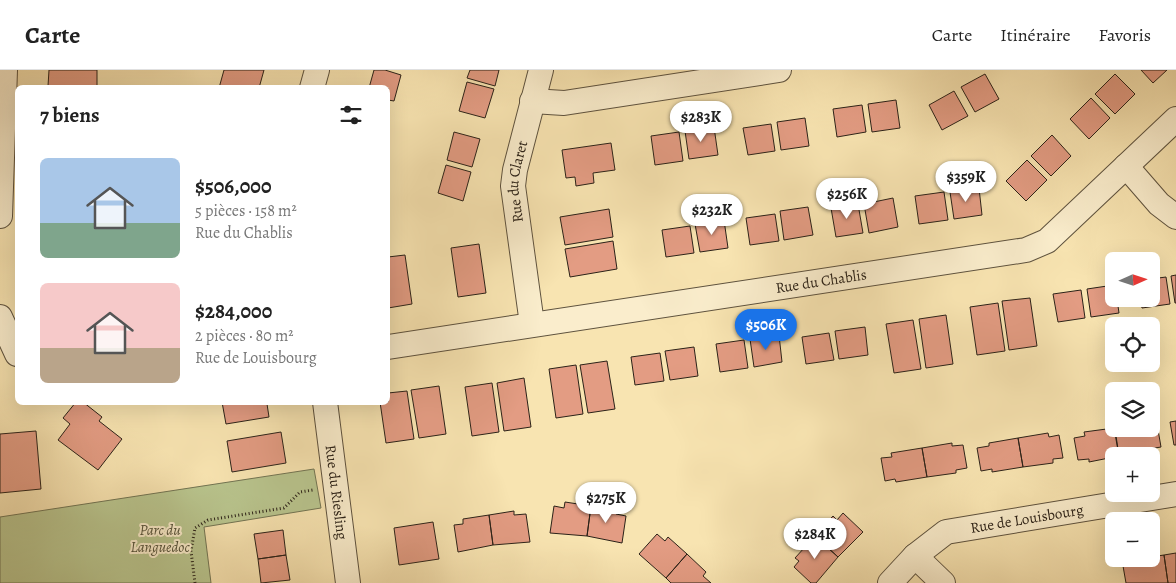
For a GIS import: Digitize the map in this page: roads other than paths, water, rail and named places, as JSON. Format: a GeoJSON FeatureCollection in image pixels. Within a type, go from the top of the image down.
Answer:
{"type":"FeatureCollection","features":[{"type":"Feature","properties":{"kind":"street"},"geometry":{"type":"LineString","coordinates":[[0,216],[5,70]]}},
{"type":"Feature","properties":{"kind":"street"},"geometry":{"type":"LineString","coordinates":[[313,85],[316,70]]}},
{"type":"Feature","properties":{"kind":"street","name":"Rue du Claret"},"geometry":{"type":"LineString","coordinates":[[532,324],[513,186],[515,170],[541,70]]}},
{"type":"Feature","properties":{"kind":"street"},"geometry":{"type":"LineString","coordinates":[[532,101],[564,103],[779,70]]}},
{"type":"Feature","properties":{"kind":"street","name":"Rue du Chablis"},"geometry":{"type":"LineString","coordinates":[[390,347],[1026,250],[1047,241],[1176,119]]}},
{"type":"Feature","properties":{"kind":"street"},"geometry":{"type":"LineString","coordinates":[[1126,166],[1159,204],[1176,217]]}},
{"type":"Feature","properties":{"kind":"street"},"geometry":{"type":"LineString","coordinates":[[0,317],[15,350]]}},
{"type":"Feature","properties":{"kind":"street","name":"Rue du Riesling"},"geometry":{"type":"LineString","coordinates":[[325,405],[348,583]]}},
{"type":"Feature","properties":{"kind":"street","name":"Rue de Louisbourg"},"geometry":{"type":"LineString","coordinates":[[890,583],[916,556],[946,532],[1176,494]]}},
{"type":"Feature","properties":{"kind":"street"},"geometry":{"type":"LineString","coordinates":[[916,556],[943,583]]}},
{"type":"Feature","properties":{"kind":"park label","name":"Parc du Languedoc"},"geometry":{"type":"Point","coordinates":[160,538]}}]}
